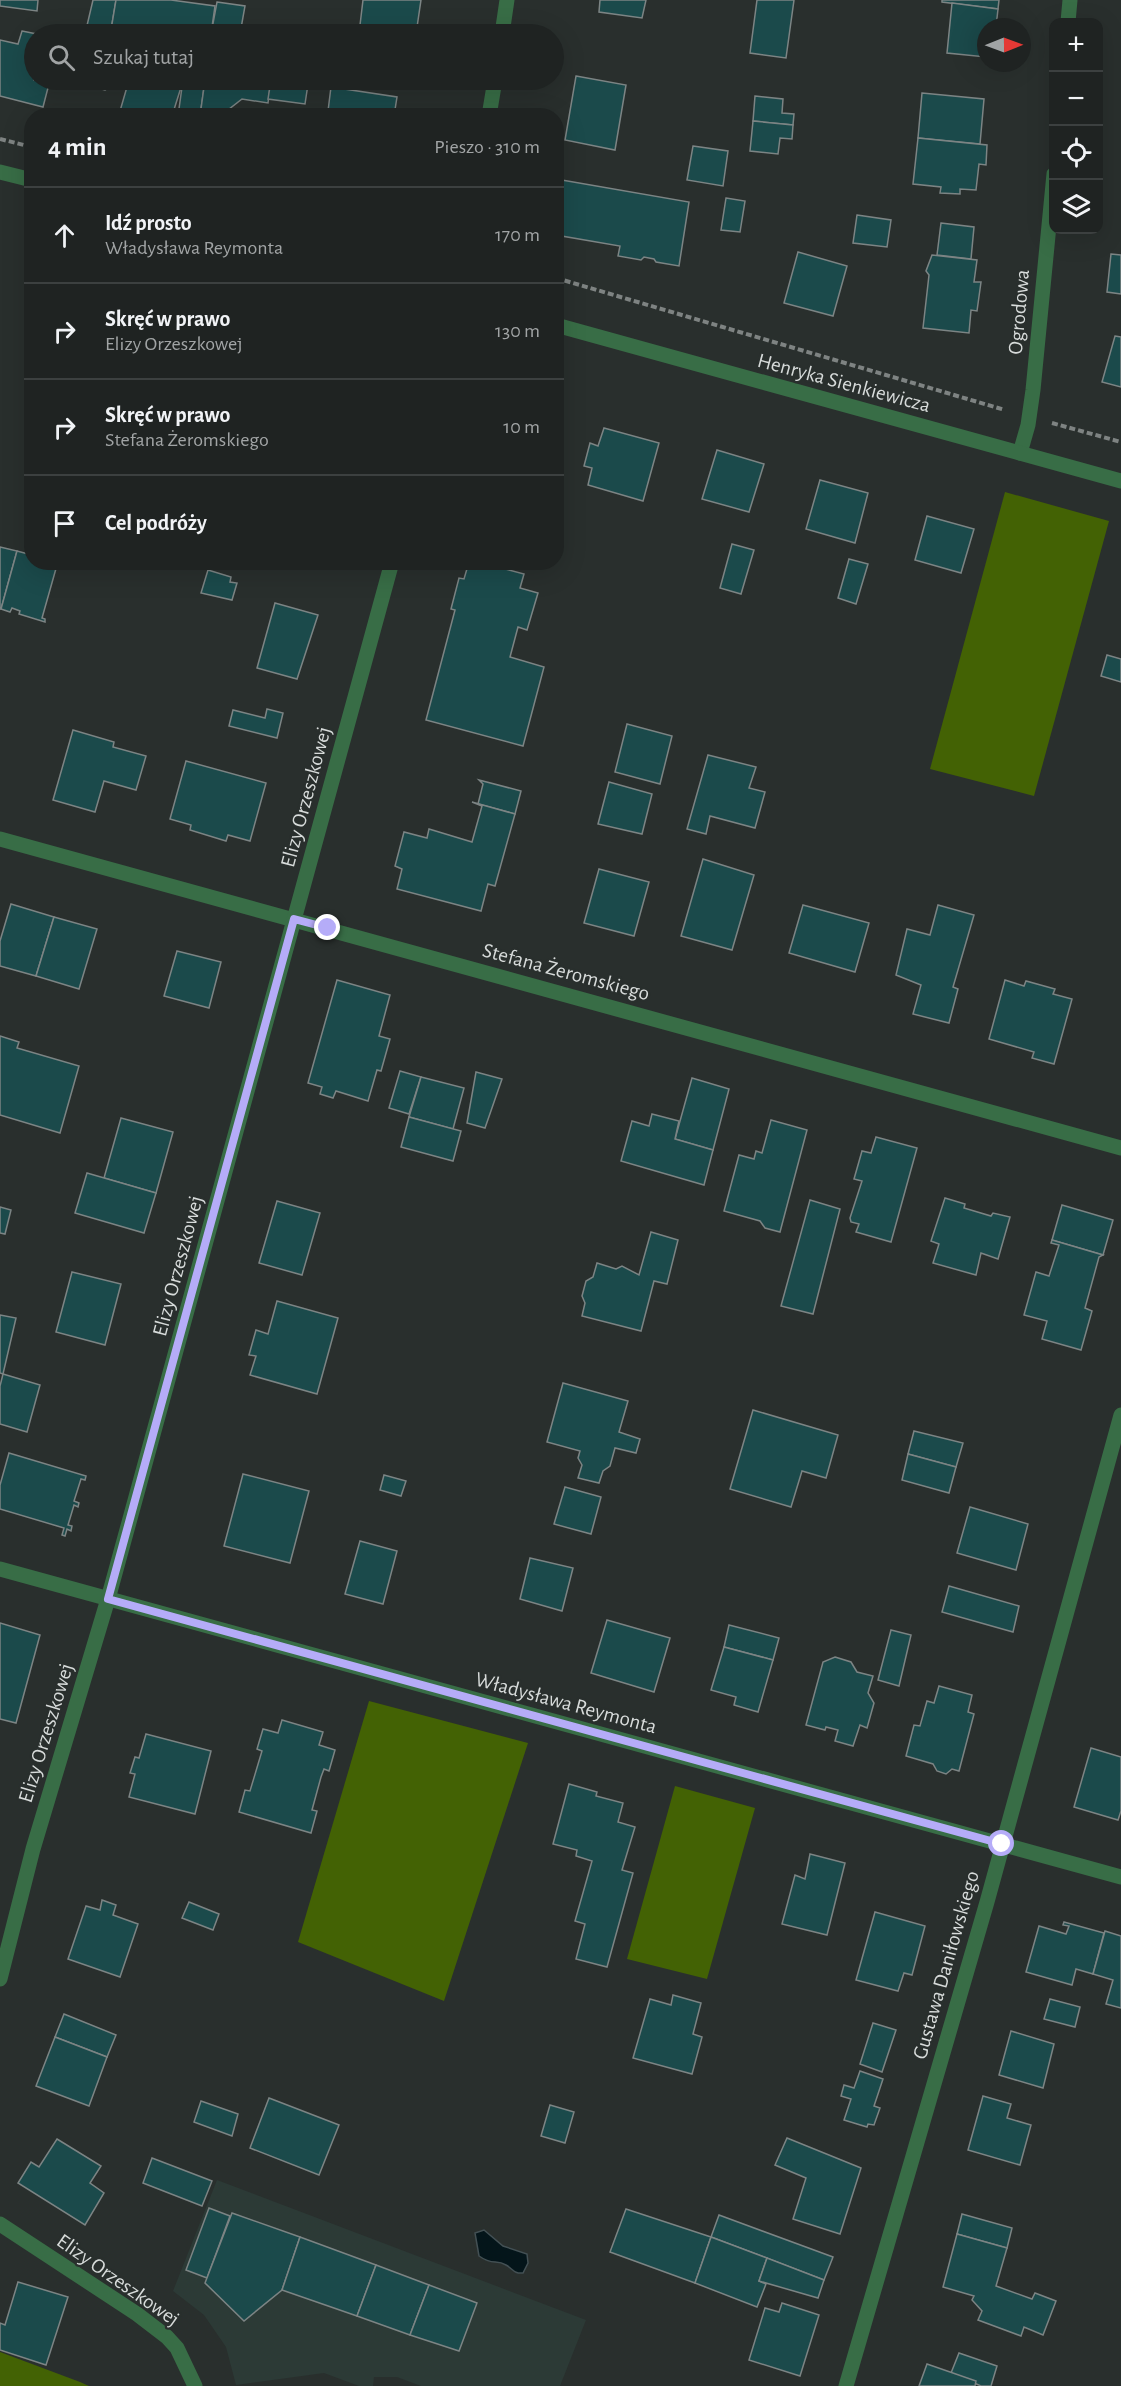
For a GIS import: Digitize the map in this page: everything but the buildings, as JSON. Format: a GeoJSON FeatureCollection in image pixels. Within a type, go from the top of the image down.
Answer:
{"type":"FeatureCollection","features":[{"type":"Feature","properties":{"kind":"street"},"geometry":{"type":"LineString","coordinates":[[503,24],[507,0]]}},
{"type":"Feature","properties":{"kind":"street"},"geometry":{"type":"LineString","coordinates":[[1068,18],[1070,0]]}},
{"type":"Feature","properties":{"kind":"street"},"geometry":{"type":"LineString","coordinates":[[490,108],[493,90]]}},
{"type":"Feature","properties":{"kind":"street"},"geometry":{"type":"LineString","coordinates":[[0,172],[24,178]]}},
{"type":"Feature","properties":{"kind":"street","name":"Ogrodowa"},"geometry":{"type":"LineString","coordinates":[[1020,453],[1028,425],[1033,390],[1052,180]]}},
{"type":"Feature","properties":{"kind":"street","name":"Henryka Sienkiewicza"},"geometry":{"type":"LineString","coordinates":[[564,327],[1121,481]]}},
{"type":"Feature","properties":{"kind":"street","name":"Elizy Orzeszkowej"},"geometry":{"type":"LineString","coordinates":[[0,1979],[33,1849],[108,1599],[390,570]]}},
{"type":"Feature","properties":{"kind":"street","name":"Stefana Żeromskiego"},"geometry":{"type":"LineString","coordinates":[[0,839],[1121,1148]]}},
{"type":"Feature","properties":{"kind":"street","name":"Gustawa Daniłowskiego"},"geometry":{"type":"LineString","coordinates":[[846,2386],[1002,1844],[1121,1415]]}},
{"type":"Feature","properties":{"kind":"street","name":"Władysława Reymonta"},"geometry":{"type":"LineString","coordinates":[[0,1569],[1121,1877]]}},
{"type":"Feature","properties":{"kind":"street","name":"Elizy Orzeszkowej"},"geometry":{"type":"LineString","coordinates":[[0,2224],[137,2314],[167,2337],[177,2348],[195,2386]]}},
{"type":"Feature","properties":{"kind":"path"},"geometry":{"type":"LineString","coordinates":[[0,139],[24,145]]}},
{"type":"Feature","properties":{"kind":"path"},"geometry":{"type":"LineString","coordinates":[[564,280],[1013,412]]}},
{"type":"Feature","properties":{"kind":"path"},"geometry":{"type":"LineString","coordinates":[[1045,421],[1121,442]]}},
{"type":"Feature","properties":{"kind":"shaded area"},"geometry":{"type":"Polygon","coordinates":[[[217,2180],[586,2320],[560,2386],[421,2386],[397,2377],[374,2377],[373,2386],[359,2386],[324,2373],[236,2385],[226,2347],[204,2315],[173,2291],[217,2180]]]}},
{"type":"Feature","properties":{"kind":"shaded area"},"geometry":{"type":"Polygon","coordinates":[[[484,2230],[503,2246],[527,2254],[528,2263],[523,2273],[516,2272],[503,2263],[488,2261],[479,2256],[475,2233],[484,2230]]]}},
{"type":"Feature","properties":{"kind":"green space"},"geometry":{"type":"Polygon","coordinates":[[[1005,492],[1109,521],[1034,796],[930,769],[1005,492]]]}},
{"type":"Feature","properties":{"kind":"green space"},"geometry":{"type":"Polygon","coordinates":[[[369,1701],[528,1743],[444,2001],[298,1942],[369,1701]]]}},
{"type":"Feature","properties":{"kind":"green space"},"geometry":{"type":"Polygon","coordinates":[[[675,1786],[755,1808],[707,1979],[627,1959],[675,1786]]]}},
{"type":"Feature","properties":{"kind":"green space"},"geometry":{"type":"Polygon","coordinates":[[[0,2352],[80,2382],[89,2386],[0,2386],[0,2352]]]}},
{"type":"Feature","properties":{"kind":"route"},"geometry":{"type":"LineString","coordinates":[[328,928],[294,919],[108,1599],[1002,1844]]}}]}
